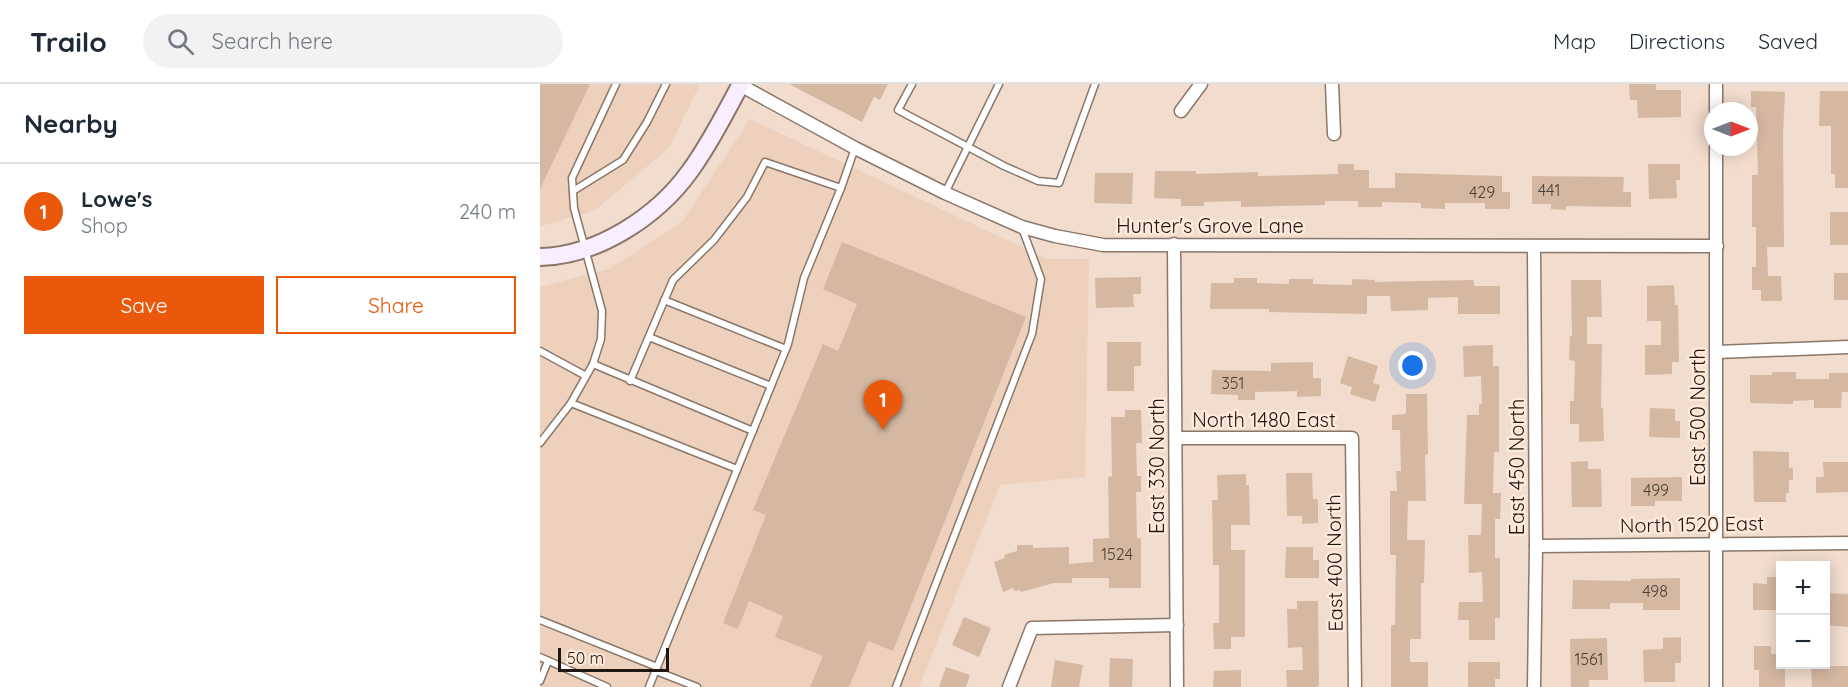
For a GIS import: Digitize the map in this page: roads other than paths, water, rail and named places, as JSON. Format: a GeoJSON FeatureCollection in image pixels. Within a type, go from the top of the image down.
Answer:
{"type":"FeatureCollection","features":[{"type":"Feature","properties":{"kind":"main road"},"geometry":{"type":"LineString","coordinates":[[540,257],[585,250],[612,239],[662,202],[700,157],[739,84]]}},
{"type":"Feature","properties":{"kind":"street","name":"Hunter's Grove Lane"},"geometry":{"type":"LineString","coordinates":[[739,84],[855,148],[945,193],[1022,227],[1103,245],[1717,246]]}},
{"type":"Feature","properties":{"kind":"street"},"geometry":{"type":"LineString","coordinates":[[1181,111],[1201,84]]}},
{"type":"Feature","properties":{"kind":"street"},"geometry":{"type":"LineString","coordinates":[[1332,84],[1334,134]]}},
{"type":"Feature","properties":{"kind":"street"},"geometry":{"type":"LineString","coordinates":[[1716,84],[1716,102]]}},
{"type":"Feature","properties":{"kind":"street","name":"East 500 North"},"geometry":{"type":"LineString","coordinates":[[1716,156],[1716,687]]}},
{"type":"Feature","properties":{"kind":"street","name":"East 330 North"},"geometry":{"type":"LineString","coordinates":[[1174,244],[1177,687]]}},
{"type":"Feature","properties":{"kind":"street","name":"East 450 North"},"geometry":{"type":"LineString","coordinates":[[1534,247],[1536,546],[1534,687]]}},
{"type":"Feature","properties":{"kind":"street"},"geometry":{"type":"LineString","coordinates":[[1717,352],[1848,347]]}},
{"type":"Feature","properties":{"kind":"street","name":"North 1480 East"},"geometry":{"type":"LineString","coordinates":[[1176,438],[1352,438]]}},
{"type":"Feature","properties":{"kind":"street","name":"East 400 North"},"geometry":{"type":"LineString","coordinates":[[1352,438],[1355,687]]}},
{"type":"Feature","properties":{"kind":"street","name":"North 1520 East"},"geometry":{"type":"LineString","coordinates":[[1536,546],[1848,543]]}},
{"type":"Feature","properties":{"kind":"street"},"geometry":{"type":"LineString","coordinates":[[1010,687],[1032,628],[1177,625]]}},
{"type":"Feature","properties":{"kind":"lane"},"geometry":{"type":"LineString","coordinates":[[540,443],[571,403],[593,364],[602,339],[602,311],[574,208],[572,178],[616,84]]}},
{"type":"Feature","properties":{"kind":"lane"},"geometry":{"type":"LineString","coordinates":[[573,191],[623,160],[647,122],[666,84]]}},
{"type":"Feature","properties":{"kind":"lane"},"geometry":{"type":"LineString","coordinates":[[912,84],[898,110],[1038,181],[1059,183],[1095,84]]}},
{"type":"Feature","properties":{"kind":"lane"},"geometry":{"type":"LineString","coordinates":[[945,193],[999,84]]}},
{"type":"Feature","properties":{"kind":"lane"},"geometry":{"type":"LineString","coordinates":[[649,687],[786,349],[804,278],[855,148]]}},
{"type":"Feature","properties":{"kind":"lane"},"geometry":{"type":"LineString","coordinates":[[630,381],[673,280],[714,240],[747,198],[765,162],[841,188]]}},
{"type":"Feature","properties":{"kind":"lane"},"geometry":{"type":"LineString","coordinates":[[896,687],[1032,334],[1041,279],[1022,227]]}},
{"type":"Feature","properties":{"kind":"lane"},"geometry":{"type":"LineString","coordinates":[[664,300],[786,349]]}},
{"type":"Feature","properties":{"kind":"lane"},"geometry":{"type":"LineString","coordinates":[[649,337],[771,386]]}},
{"type":"Feature","properties":{"kind":"lane"},"geometry":{"type":"LineString","coordinates":[[540,351],[586,376]]}},
{"type":"Feature","properties":{"kind":"lane"},"geometry":{"type":"LineString","coordinates":[[593,364],[753,431]]}},
{"type":"Feature","properties":{"kind":"lane"},"geometry":{"type":"LineString","coordinates":[[571,403],[737,469]]}},
{"type":"Feature","properties":{"kind":"lane"},"geometry":{"type":"LineString","coordinates":[[540,620],[697,687]]}},
{"type":"Feature","properties":{"kind":"lane"},"geometry":{"type":"LineString","coordinates":[[540,657],[597,685],[607,687]]}},
{"type":"Feature","properties":{"kind":"lane"},"geometry":{"type":"LineString","coordinates":[[540,681],[548,661]]}},
{"type":"Feature","properties":{"kind":"place","name":"Lowe's"},"geometry":{"type":"Point","coordinates":[883,430]}}]}
